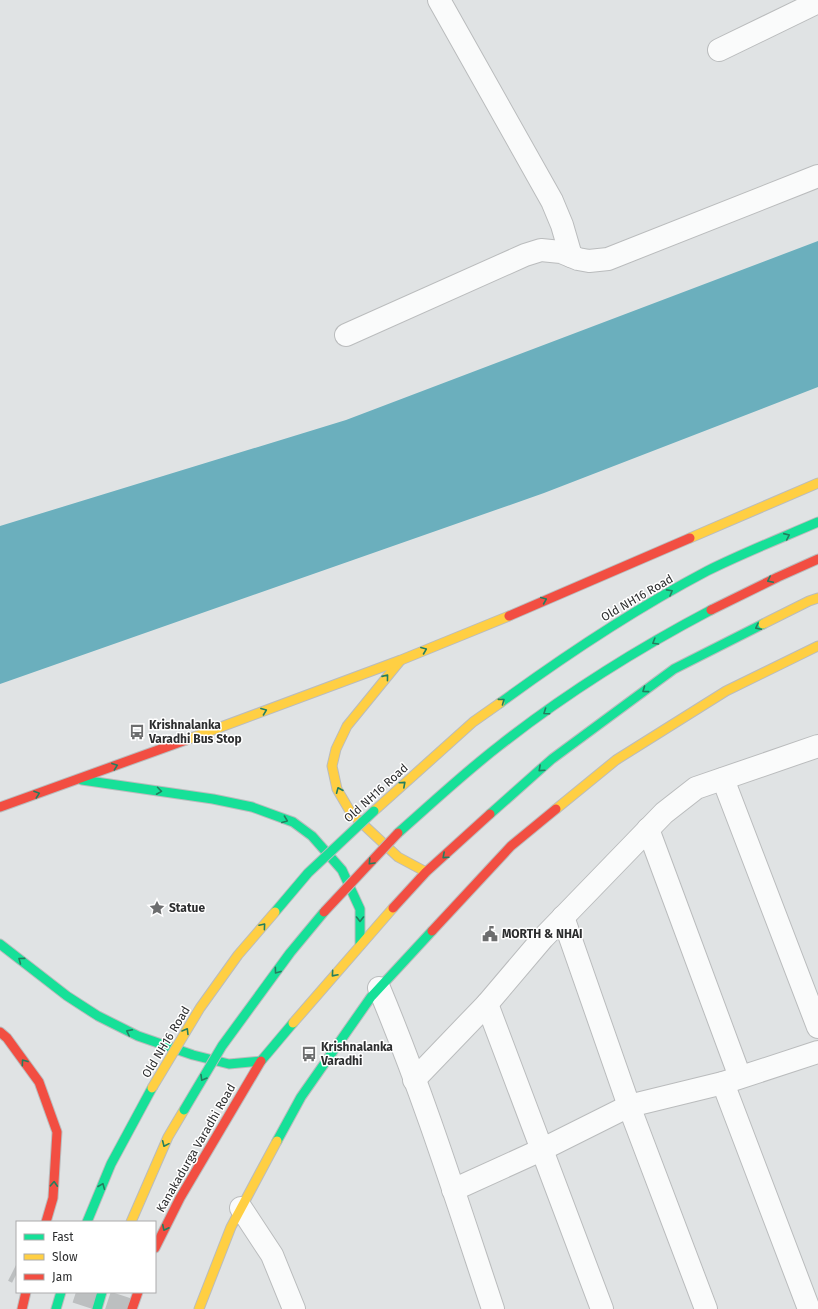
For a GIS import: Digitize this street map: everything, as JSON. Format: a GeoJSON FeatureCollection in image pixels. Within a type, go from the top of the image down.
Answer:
{"type":"FeatureCollection","features":[{"type":"Feature","properties":{"kind":"main road"},"geometry":{"type":"LineString","coordinates":[[0,807],[401,660],[518,612],[818,482]]}},
{"type":"Feature","properties":{"kind":"main road","name":"Old NH16 Road"},"geometry":{"type":"LineString","coordinates":[[87,1221],[111,1164],[152,1088],[200,1008],[238,955],[308,873],[374,810],[473,722],[553,664],[616,622],[708,571],[818,522]]}},
{"type":"Feature","properties":{"kind":"main road"},"geometry":{"type":"LineString","coordinates":[[131,1221],[168,1137],[222,1046],[290,953],[330,905],[398,834],[458,780],[515,734],[591,680],[694,618],[776,577],[818,559]]}},
{"type":"Feature","properties":{"kind":"main road","name":"Kanakadurga Varadhi Road"},"geometry":{"type":"LineString","coordinates":[[156,1246],[180,1198],[260,1061],[360,945],[426,872],[552,759],[674,669],[809,601],[818,598]]}},
{"type":"Feature","properties":{"kind":"main road"},"geometry":{"type":"LineString","coordinates":[[199,1309],[231,1227],[302,1097],[371,997],[511,846],[616,760],[726,691],[818,646]]}},
{"type":"Feature","properties":{"kind":"main road"},"geometry":{"type":"LineString","coordinates":[[401,660],[347,726],[336,749],[332,766],[337,789],[351,813],[398,857],[426,872]]}},
{"type":"Feature","properties":{"kind":"main road"},"geometry":{"type":"LineString","coordinates":[[79,779],[213,799],[252,807],[293,822],[312,836],[342,870],[360,909],[360,945]]}},
{"type":"Feature","properties":{"kind":"main road"},"geometry":{"type":"LineString","coordinates":[[0,944],[67,996],[98,1016],[138,1036],[193,1055],[229,1064],[260,1061]]}},
{"type":"Feature","properties":{"kind":"main road"},"geometry":{"type":"LineString","coordinates":[[0,1032],[7,1038],[39,1082],[56,1132],[53,1198],[46,1221]]}},
{"type":"Feature","properties":{"kind":"main road"},"geometry":{"type":"LineString","coordinates":[[22,1309],[26,1293]]}},
{"type":"Feature","properties":{"kind":"main road"},"geometry":{"type":"LineString","coordinates":[[56,1309],[61,1293]]}},
{"type":"Feature","properties":{"kind":"main road"},"geometry":{"type":"LineString","coordinates":[[97,1309],[102,1293]]}},
{"type":"Feature","properties":{"kind":"main road"},"geometry":{"type":"LineString","coordinates":[[132,1309],[138,1293]]}},
{"type":"Feature","properties":{"kind":"street"},"geometry":{"type":"LineString","coordinates":[[439,0],[552,201],[562,225],[571,256]]}},
{"type":"Feature","properties":{"kind":"street"},"geometry":{"type":"LineString","coordinates":[[719,50],[818,2]]}},
{"type":"Feature","properties":{"kind":"street"},"geometry":{"type":"LineString","coordinates":[[346,335],[525,254],[541,250],[561,252],[578,259],[589,261],[608,259],[818,176]]}},
{"type":"Feature","properties":{"kind":"street"},"geometry":{"type":"LineString","coordinates":[[414,1080],[486,1004],[543,938],[664,812],[696,788],[818,746]]}},
{"type":"Feature","properties":{"kind":"street"},"geometry":{"type":"LineString","coordinates":[[723,779],[818,1027]]}},
{"type":"Feature","properties":{"kind":"street"},"geometry":{"type":"LineString","coordinates":[[648,829],[809,1309]]}},
{"type":"Feature","properties":{"kind":"street"},"geometry":{"type":"LineString","coordinates":[[563,917],[629,1106],[706,1309]]}},
{"type":"Feature","properties":{"kind":"street"},"geometry":{"type":"LineString","coordinates":[[379,988],[401,1041],[454,1190],[493,1309]]}},
{"type":"Feature","properties":{"kind":"street"},"geometry":{"type":"LineString","coordinates":[[486,1004],[602,1309]]}},
{"type":"Feature","properties":{"kind":"street"},"geometry":{"type":"LineString","coordinates":[[454,1190],[541,1150],[629,1106],[731,1080],[818,1052]]}},
{"type":"Feature","properties":{"kind":"street"},"geometry":{"type":"LineString","coordinates":[[241,1208],[272,1255],[294,1309]]}},
{"type":"Feature","properties":{"kind":"water"},"geometry":{"type":"Polygon","coordinates":[[[818,241],[818,387],[544,493],[0,684],[0,526],[346,420],[818,241]]]}},
{"type":"Feature","properties":{"kind":"tunnel"},"geometry":{"type":"LineString","coordinates":[[79,1293],[128,1309]]}},
{"type":"Feature","properties":{"kind":"traffic: fast"},"geometry":{"type":"LineString","coordinates":[[500,703],[550,667],[653,601],[734,558],[818,522]]}},
{"type":"Feature","properties":{"kind":"traffic: fast"},"geometry":{"type":"LineString","coordinates":[[398,833],[486,756],[550,708],[629,656],[711,610]]}},
{"type":"Feature","properties":{"kind":"traffic: fast"},"geometry":{"type":"LineString","coordinates":[[490,814],[552,759],[674,669],[763,624]]}},
{"type":"Feature","properties":{"kind":"traffic: fast"},"geometry":{"type":"LineString","coordinates":[[82,780],[213,799],[252,807],[293,822],[312,836],[342,870],[360,909],[360,945]]}},
{"type":"Feature","properties":{"kind":"traffic: fast"},"geometry":{"type":"LineString","coordinates":[[275,912],[308,873],[374,811]]}},
{"type":"Feature","properties":{"kind":"traffic: fast"},"geometry":{"type":"LineString","coordinates":[[184,1110],[222,1046],[290,953],[324,912]]}},
{"type":"Feature","properties":{"kind":"traffic: fast"},"geometry":{"type":"LineString","coordinates":[[277,1141],[301,1097],[371,997],[432,931]]}},
{"type":"Feature","properties":{"kind":"traffic: fast"},"geometry":{"type":"LineString","coordinates":[[0,944],[67,996],[98,1016],[138,1036],[193,1055],[229,1064],[261,1061],[293,1023]]}},
{"type":"Feature","properties":{"kind":"traffic: fast"},"geometry":{"type":"LineString","coordinates":[[87,1221],[111,1164],[152,1088]]}},
{"type":"Feature","properties":{"kind":"traffic: fast"},"geometry":{"type":"LineString","coordinates":[[56,1309],[61,1293]]}},
{"type":"Feature","properties":{"kind":"traffic: fast"},"geometry":{"type":"LineString","coordinates":[[97,1309],[102,1293]]}},
{"type":"Feature","properties":{"kind":"traffic: slow"},"geometry":{"type":"LineString","coordinates":[[690,538],[818,483]]}},
{"type":"Feature","properties":{"kind":"traffic: slow"},"geometry":{"type":"LineString","coordinates":[[763,624],[818,598]]}},
{"type":"Feature","properties":{"kind":"traffic: slow"},"geometry":{"type":"LineString","coordinates":[[186,740],[401,660],[509,616]]}},
{"type":"Feature","properties":{"kind":"traffic: slow"},"geometry":{"type":"LineString","coordinates":[[556,809],[616,760],[726,691],[818,646]]}},
{"type":"Feature","properties":{"kind":"traffic: slow"},"geometry":{"type":"LineString","coordinates":[[400,661],[347,726],[336,749],[332,766],[337,789],[351,813],[398,857],[426,872]]}},
{"type":"Feature","properties":{"kind":"traffic: slow"},"geometry":{"type":"LineString","coordinates":[[374,811],[473,722],[500,703]]}},
{"type":"Feature","properties":{"kind":"traffic: slow"},"geometry":{"type":"LineString","coordinates":[[293,1023],[393,908]]}},
{"type":"Feature","properties":{"kind":"traffic: slow"},"geometry":{"type":"LineString","coordinates":[[152,1088],[200,1008],[238,955],[275,912]]}},
{"type":"Feature","properties":{"kind":"traffic: slow"},"geometry":{"type":"LineString","coordinates":[[131,1221],[168,1137],[184,1110]]}},
{"type":"Feature","properties":{"kind":"traffic: slow"},"geometry":{"type":"LineString","coordinates":[[199,1309],[231,1227],[277,1141]]}},
{"type":"Feature","properties":{"kind":"traffic: jam"},"geometry":{"type":"LineString","coordinates":[[509,616],[690,538]]}},
{"type":"Feature","properties":{"kind":"traffic: jam"},"geometry":{"type":"LineString","coordinates":[[711,610],[818,559]]}},
{"type":"Feature","properties":{"kind":"traffic: jam"},"geometry":{"type":"LineString","coordinates":[[0,807],[186,740]]}},
{"type":"Feature","properties":{"kind":"traffic: jam"},"geometry":{"type":"LineString","coordinates":[[432,931],[511,846],[556,809]]}},
{"type":"Feature","properties":{"kind":"traffic: jam"},"geometry":{"type":"LineString","coordinates":[[393,908],[426,872],[490,814]]}},
{"type":"Feature","properties":{"kind":"traffic: jam"},"geometry":{"type":"LineString","coordinates":[[324,912],[398,833]]}},
{"type":"Feature","properties":{"kind":"traffic: jam"},"geometry":{"type":"LineString","coordinates":[[0,1032],[7,1038],[39,1082],[57,1132],[53,1198],[46,1221]]}},
{"type":"Feature","properties":{"kind":"traffic: jam"},"geometry":{"type":"LineString","coordinates":[[156,1246],[180,1198],[261,1061]]}},
{"type":"Feature","properties":{"kind":"traffic: jam"},"geometry":{"type":"LineString","coordinates":[[22,1309],[26,1293]]}},
{"type":"Feature","properties":{"kind":"traffic: jam"},"geometry":{"type":"LineString","coordinates":[[132,1309],[138,1293]]}},
{"type":"Feature","properties":{"kind":"place","name":"Krishnalanka Varadhi Bus Stop"},"geometry":{"type":"Point","coordinates":[137,732]}},
{"type":"Feature","properties":{"kind":"place","name":"Statue"},"geometry":{"type":"Point","coordinates":[157,908]}},
{"type":"Feature","properties":{"kind":"place","name":"MORTH & NHAI"},"geometry":{"type":"Point","coordinates":[490,934]}},
{"type":"Feature","properties":{"kind":"place","name":"Krishnalanka Varadhi"},"geometry":{"type":"Point","coordinates":[309,1054]}}]}
